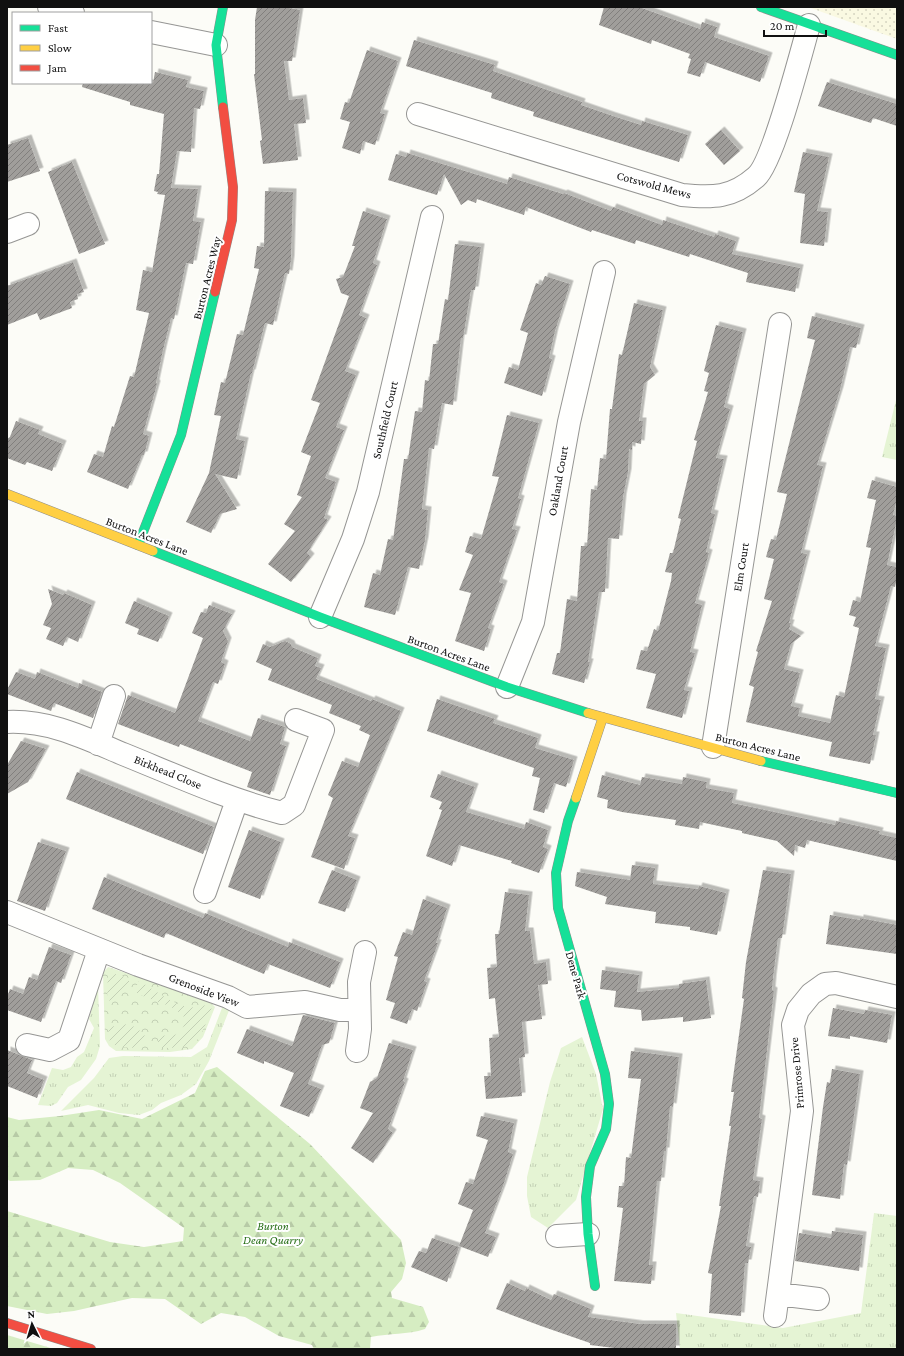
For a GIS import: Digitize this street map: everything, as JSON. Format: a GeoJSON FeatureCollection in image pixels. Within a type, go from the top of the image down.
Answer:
{"type":"FeatureCollection","features":[{"type":"Feature","properties":{"kind":"street"},"geometry":{"type":"LineString","coordinates":[[49,7],[69,12]]}},
{"type":"Feature","properties":{"kind":"street","name":"Burton Acres Way"},"geometry":{"type":"LineString","coordinates":[[138,545],[181,435],[232,220],[232,187],[216,45],[223,7]]}},
{"type":"Feature","properties":{"kind":"street"},"geometry":{"type":"LineString","coordinates":[[761,7],[897,56]]}},
{"type":"Feature","properties":{"kind":"street","name":"Cotswold Mews"},"geometry":{"type":"LineString","coordinates":[[418,114],[682,195],[710,198],[734,192],[758,177],[770,155],[809,25]]}},
{"type":"Feature","properties":{"kind":"street"},"geometry":{"type":"LineString","coordinates":[[152,32],[216,45]]}},
{"type":"Feature","properties":{"kind":"street","name":"Southfield Court"},"geometry":{"type":"LineString","coordinates":[[320,617],[353,538],[368,492],[432,217]]}},
{"type":"Feature","properties":{"kind":"street"},"geometry":{"type":"LineString","coordinates":[[7,232],[28,224]]}},
{"type":"Feature","properties":{"kind":"street","name":"Oakland Court"},"geometry":{"type":"LineString","coordinates":[[507,687],[534,622],[569,422],[604,272]]}},
{"type":"Feature","properties":{"kind":"street","name":"Elm Court"},"geometry":{"type":"LineString","coordinates":[[713,747],[777,388],[780,324]]}},
{"type":"Feature","properties":{"kind":"street","name":"Burton Acres Lane"},"geometry":{"type":"LineString","coordinates":[[7,494],[320,617],[507,687],[603,717],[713,747],[897,793]]}},
{"type":"Feature","properties":{"kind":"street"},"geometry":{"type":"LineString","coordinates":[[98,744],[114,696]]}},
{"type":"Feature","properties":{"kind":"street","name":"Dene Park"},"geometry":{"type":"LineString","coordinates":[[595,1286],[588,1234],[586,1197],[590,1166],[606,1129],[609,1104],[605,1074],[558,908],[556,873],[568,821],[603,717]]}},
{"type":"Feature","properties":{"kind":"street","name":"Birkhead Close"},"geometry":{"type":"LineString","coordinates":[[7,722],[25,721],[43,723],[60,728],[237,800],[282,813],[294,805],[323,730],[296,720]]}},
{"type":"Feature","properties":{"kind":"street"},"geometry":{"type":"LineString","coordinates":[[205,892],[237,800]]}},
{"type":"Feature","properties":{"kind":"street","name":"Grenoside View"},"geometry":{"type":"LineString","coordinates":[[7,912],[99,950],[228,997],[248,1007],[305,1002],[340,1010],[359,1010]]}},
{"type":"Feature","properties":{"kind":"street"},"geometry":{"type":"LineString","coordinates":[[27,1045],[50,1050],[69,1040],[99,950]]}},
{"type":"Feature","properties":{"kind":"street"},"geometry":{"type":"LineString","coordinates":[[357,1051],[360,1029],[359,982],[365,952]]}},
{"type":"Feature","properties":{"kind":"street","name":"Primrose Drive"},"geometry":{"type":"LineString","coordinates":[[775,1316],[802,1111],[793,1025],[798,1010],[811,994],[825,984],[836,983],[897,997]]}},
{"type":"Feature","properties":{"kind":"street"},"geometry":{"type":"LineString","coordinates":[[557,1236],[588,1234]]}},
{"type":"Feature","properties":{"kind":"street"},"geometry":{"type":"LineString","coordinates":[[778,1294],[818,1299]]}},
{"type":"Feature","properties":{"kind":"street"},"geometry":{"type":"LineString","coordinates":[[7,1323],[91,1349]]}},
{"type":"Feature","properties":{"kind":"green space"},"geometry":{"type":"Polygon","coordinates":[[[808,7],[897,7],[897,39],[808,7]]]}},
{"type":"Feature","properties":{"kind":"green space"},"geometry":{"type":"Polygon","coordinates":[[[897,396],[897,460],[882,457],[897,396]]]}},
{"type":"Feature","properties":{"kind":"green space"},"geometry":{"type":"Polygon","coordinates":[[[108,967],[208,1000],[215,1007],[203,1037],[192,1049],[170,1052],[116,1051],[109,1046],[105,1039],[103,973],[108,967]]]}},
{"type":"Feature","properties":{"kind":"green space"},"geometry":{"type":"Polygon","coordinates":[[[108,972],[129,978],[129,985],[112,1000],[107,1001],[108,972]]]}},
{"type":"Feature","properties":{"kind":"green space"},"geometry":{"type":"Polygon","coordinates":[[[139,981],[162,996],[180,1004],[188,1007],[206,1005],[212,1009],[203,1031],[195,1042],[182,1047],[158,1048],[158,1035],[168,1036],[177,1034],[182,1029],[185,1018],[167,1005],[147,998],[134,991],[139,981]]]}},
{"type":"Feature","properties":{"kind":"green space"},"geometry":{"type":"Polygon","coordinates":[[[98,986],[100,1046],[96,1059],[81,1080],[68,1087],[57,1103],[51,1106],[38,1105],[52,1068],[63,1070],[71,1067],[77,1057],[84,1052],[94,1028],[89,1019],[98,986]]]}},
{"type":"Feature","properties":{"kind":"green space"},"geometry":{"type":"Polygon","coordinates":[[[222,1008],[230,1008],[209,1061],[196,1084],[181,1095],[161,1103],[152,1110],[139,1115],[119,1113],[88,1105],[61,1111],[94,1078],[109,1058],[123,1056],[191,1057],[207,1047],[222,1008]]]}},
{"type":"Feature","properties":{"kind":"green space"},"geometry":{"type":"Polygon","coordinates":[[[128,1024],[137,1028],[145,1036],[145,1043],[138,1048],[118,1047],[111,1043],[108,1037],[109,1027],[128,1024]]]}},
{"type":"Feature","properties":{"kind":"green space"},"geometry":{"type":"Polygon","coordinates":[[[582,1037],[596,1074],[603,1109],[576,1200],[548,1228],[531,1217],[527,1196],[527,1177],[550,1082],[561,1048],[582,1037]]]}},
{"type":"Feature","properties":{"kind":"green space","name":"Burton Dean Quarry"},"geometry":{"type":"Polygon","coordinates":[[[217,1067],[310,1144],[401,1240],[406,1263],[402,1279],[391,1292],[392,1298],[423,1307],[429,1322],[425,1329],[371,1337],[370,1349],[314,1349],[312,1345],[279,1336],[245,1317],[221,1313],[201,1324],[165,1299],[132,1298],[74,1311],[47,1314],[7,1306],[7,1211],[110,1242],[144,1247],[183,1241],[184,1228],[120,1183],[93,1170],[68,1168],[40,1180],[10,1181],[7,1179],[7,1117],[19,1120],[99,1110],[142,1119],[195,1093],[205,1071],[217,1067]]]}},
{"type":"Feature","properties":{"kind":"green space"},"geometry":{"type":"Polygon","coordinates":[[[874,1213],[897,1216],[897,1349],[680,1349],[676,1313],[783,1328],[861,1313],[874,1213]]]}},
{"type":"Feature","properties":{"kind":"green space"},"geometry":{"type":"Polygon","coordinates":[[[7,1335],[54,1349],[7,1349],[7,1335]]]}},
{"type":"Feature","properties":{"kind":"building"},"geometry":{"type":"Polygon","coordinates":[[[257,7],[283,7],[300,10],[292,61],[284,61],[289,100],[303,98],[306,123],[294,124],[298,160],[263,164],[260,141],[262,140],[254,74],[255,20],[257,7]]]}},
{"type":"Feature","properties":{"kind":"building"},"geometry":{"type":"Polygon","coordinates":[[[604,7],[639,7],[700,29],[702,22],[717,27],[714,37],[769,56],[760,82],[705,62],[700,77],[687,73],[691,59],[688,58],[690,54],[652,40],[651,44],[599,25],[604,7]]]}},
{"type":"Feature","properties":{"kind":"building"},"geometry":{"type":"Polygon","coordinates":[[[414,40],[495,65],[493,71],[582,102],[581,105],[641,125],[642,121],[688,135],[679,162],[533,116],[534,112],[491,98],[492,93],[406,66],[414,40]]]}},
{"type":"Feature","properties":{"kind":"building"},"geometry":{"type":"Polygon","coordinates":[[[367,50],[398,61],[380,113],[385,114],[375,145],[363,141],[360,154],[342,148],[350,122],[340,119],[345,102],[349,103],[367,50]]]}},
{"type":"Feature","properties":{"kind":"building"},"geometry":{"type":"Polygon","coordinates":[[[155,72],[188,80],[186,87],[204,91],[200,109],[194,108],[191,152],[177,151],[171,188],[198,189],[193,221],[201,222],[193,264],[186,263],[174,319],[171,318],[163,350],[157,384],[143,434],[149,436],[144,455],[142,455],[128,489],[87,472],[94,454],[103,457],[112,426],[114,427],[130,376],[134,377],[149,313],[136,310],[143,270],[152,272],[165,195],[157,194],[158,192],[154,191],[157,174],[159,174],[164,114],[130,105],[130,102],[82,87],[83,84],[153,83],[155,72]]]}},
{"type":"Feature","properties":{"kind":"building"},"geometry":{"type":"Polygon","coordinates":[[[827,82],[897,104],[897,126],[873,118],[871,123],[818,106],[827,82]]]}},
{"type":"Feature","properties":{"kind":"building"},"geometry":{"type":"Polygon","coordinates":[[[721,130],[740,151],[724,165],[705,144],[721,130]]]}},
{"type":"Feature","properties":{"kind":"building"},"geometry":{"type":"Polygon","coordinates":[[[28,138],[40,171],[7,182],[7,145],[28,138]]]}},
{"type":"Feature","properties":{"kind":"building"},"geometry":{"type":"Polygon","coordinates":[[[803,152],[829,157],[817,211],[828,212],[824,246],[800,243],[805,194],[794,192],[803,152]]]}},
{"type":"Feature","properties":{"kind":"building"},"geometry":{"type":"Polygon","coordinates":[[[407,153],[507,184],[509,177],[563,194],[564,193],[611,211],[613,207],[662,225],[663,220],[714,237],[715,234],[736,241],[732,254],[800,268],[795,292],[746,282],[748,273],[690,254],[689,257],[636,240],[635,244],[592,230],[591,232],[526,207],[524,215],[477,199],[476,203],[468,200],[461,205],[444,174],[437,195],[388,180],[396,154],[406,157],[407,153]]]}},
{"type":"Feature","properties":{"kind":"building"},"geometry":{"type":"Polygon","coordinates":[[[72,162],[105,244],[79,254],[48,172],[72,162]]]}},
{"type":"Feature","properties":{"kind":"building"},"geometry":{"type":"Polygon","coordinates":[[[265,191],[293,192],[291,259],[289,274],[285,273],[273,325],[265,323],[251,373],[236,439],[245,441],[237,479],[215,474],[237,509],[220,514],[211,533],[186,522],[209,473],[221,416],[214,415],[221,382],[225,383],[237,334],[243,335],[259,269],[254,268],[257,246],[264,247],[265,191]]]}},
{"type":"Feature","properties":{"kind":"building"},"geometry":{"type":"Polygon","coordinates":[[[363,211],[387,219],[373,263],[377,265],[359,315],[366,318],[345,371],[356,375],[336,427],[344,430],[325,478],[336,482],[324,518],[328,520],[307,553],[311,557],[291,582],[268,564],[295,531],[284,524],[302,497],[297,495],[311,456],[301,452],[320,403],[311,400],[349,296],[341,293],[336,279],[343,277],[355,246],[352,246],[363,211]]]}},
{"type":"Feature","properties":{"kind":"building"},"geometry":{"type":"Polygon","coordinates":[[[455,244],[481,247],[475,290],[471,290],[463,338],[461,338],[453,405],[442,403],[434,449],[429,448],[422,509],[428,510],[425,540],[419,569],[408,567],[395,615],[364,607],[373,573],[380,575],[388,539],[393,540],[404,459],[408,459],[415,411],[422,412],[425,380],[429,381],[433,344],[438,344],[445,299],[448,300],[455,244]]]}},
{"type":"Feature","properties":{"kind":"building"},"geometry":{"type":"Polygon","coordinates":[[[73,262],[84,292],[77,294],[78,299],[70,302],[72,308],[40,320],[37,313],[7,325],[7,286],[73,262]]]}},
{"type":"Feature","properties":{"kind":"building"},"geometry":{"type":"Polygon","coordinates":[[[545,276],[570,284],[555,331],[549,358],[552,359],[542,396],[504,383],[509,367],[518,370],[528,333],[520,330],[536,283],[541,285],[545,276]]]}},
{"type":"Feature","properties":{"kind":"building"},"geometry":{"type":"Polygon","coordinates":[[[634,303],[663,310],[650,367],[655,375],[644,384],[639,421],[643,421],[641,444],[632,442],[632,450],[629,449],[628,472],[623,497],[619,539],[608,538],[605,592],[599,592],[588,662],[590,662],[584,683],[552,674],[557,653],[560,653],[567,599],[577,601],[581,546],[587,546],[591,489],[597,490],[600,458],[606,459],[610,409],[612,409],[619,354],[622,355],[634,303]]]}},
{"type":"Feature","properties":{"kind":"building"},"geometry":{"type":"Polygon","coordinates":[[[812,316],[861,328],[856,348],[850,347],[840,390],[817,465],[823,466],[801,553],[807,554],[789,623],[791,623],[789,629],[801,636],[791,644],[784,669],[800,673],[791,706],[800,708],[798,716],[830,723],[836,695],[844,697],[859,628],[853,626],[856,617],[849,615],[853,600],[860,602],[871,548],[866,547],[876,500],[867,498],[872,480],[897,487],[897,499],[893,515],[897,516],[897,519],[887,565],[897,567],[897,577],[895,587],[891,586],[875,646],[886,648],[875,699],[881,700],[873,735],[876,735],[870,764],[829,756],[832,742],[746,722],[754,687],[749,685],[758,652],[756,651],[772,601],[764,599],[774,559],[766,557],[771,539],[776,540],[787,494],[777,492],[815,340],[807,338],[812,316]]]}},
{"type":"Feature","properties":{"kind":"building"},"geometry":{"type":"Polygon","coordinates":[[[716,325],[743,332],[724,407],[730,409],[716,458],[724,459],[711,513],[715,514],[706,552],[709,553],[695,603],[702,605],[690,652],[695,653],[684,690],[689,691],[682,718],[646,708],[656,674],[636,669],[641,650],[647,651],[654,629],[658,631],[671,581],[672,573],[665,572],[670,553],[673,553],[681,519],[678,518],[697,441],[694,440],[708,392],[704,391],[709,373],[704,371],[716,325]]]}},
{"type":"Feature","properties":{"kind":"building"},"geometry":{"type":"Polygon","coordinates":[[[507,415],[539,423],[518,498],[521,499],[512,529],[517,530],[499,582],[504,584],[488,628],[491,629],[484,651],[455,641],[471,593],[459,590],[473,555],[465,552],[470,536],[481,539],[499,477],[492,476],[507,415]]]}},
{"type":"Feature","properties":{"kind":"building"},"geometry":{"type":"Polygon","coordinates":[[[16,421],[40,430],[38,434],[63,444],[52,471],[27,462],[25,465],[7,458],[7,439],[10,437],[16,421]]]}},
{"type":"Feature","properties":{"kind":"building"},"geometry":{"type":"Polygon","coordinates":[[[48,589],[63,595],[64,593],[92,605],[78,642],[67,637],[63,646],[46,639],[51,628],[43,625],[52,604],[48,589]]]}},
{"type":"Feature","properties":{"kind":"building"},"geometry":{"type":"Polygon","coordinates":[[[134,601],[169,616],[158,642],[137,634],[139,629],[125,623],[134,601]]]}},
{"type":"Feature","properties":{"kind":"building"},"geometry":{"type":"Polygon","coordinates":[[[209,605],[232,614],[223,631],[228,641],[221,662],[225,664],[218,684],[213,682],[198,721],[250,741],[258,718],[285,727],[280,744],[286,746],[270,795],[247,787],[252,772],[180,744],[179,747],[118,724],[128,695],[175,713],[203,638],[192,633],[201,612],[206,613],[209,605]]]}},
{"type":"Feature","properties":{"kind":"building"},"geometry":{"type":"Polygon","coordinates":[[[285,641],[291,644],[292,647],[318,658],[315,666],[321,668],[316,679],[371,701],[372,699],[401,711],[348,836],[355,838],[344,869],[311,857],[333,798],[328,795],[342,761],[358,767],[370,735],[359,730],[361,726],[329,713],[332,705],[268,680],[272,669],[256,662],[263,644],[270,647],[285,641]]]}},
{"type":"Feature","properties":{"kind":"building"},"geometry":{"type":"Polygon","coordinates":[[[16,672],[35,679],[37,672],[78,688],[79,683],[102,692],[93,718],[54,703],[51,711],[7,694],[7,690],[16,672]]]}},
{"type":"Feature","properties":{"kind":"building"},"geometry":{"type":"Polygon","coordinates":[[[437,699],[495,719],[493,723],[538,738],[535,748],[574,760],[566,787],[554,783],[544,813],[533,810],[540,778],[532,776],[534,768],[427,731],[437,699]]]}},
{"type":"Feature","properties":{"kind":"building"},"geometry":{"type":"Polygon","coordinates":[[[21,741],[46,749],[28,782],[7,794],[7,765],[21,741]]]}},
{"type":"Feature","properties":{"kind":"building"},"geometry":{"type":"Polygon","coordinates":[[[77,772],[214,827],[203,854],[66,799],[77,772]]]}},
{"type":"Feature","properties":{"kind":"building"},"geometry":{"type":"Polygon","coordinates":[[[438,774],[475,787],[466,812],[524,829],[526,822],[548,830],[543,847],[548,849],[539,873],[511,863],[512,861],[459,845],[452,866],[426,856],[442,810],[439,809],[442,802],[430,797],[438,774]]]}},
{"type":"Feature","properties":{"kind":"building"},"geometry":{"type":"Polygon","coordinates":[[[602,775],[640,785],[642,777],[682,784],[683,777],[707,782],[706,788],[734,793],[732,803],[835,825],[836,821],[880,831],[879,834],[897,838],[897,861],[807,840],[805,848],[795,845],[794,856],[777,841],[742,833],[742,831],[700,822],[699,829],[675,825],[676,820],[622,812],[607,808],[608,800],[597,797],[602,775]]]}},
{"type":"Feature","properties":{"kind":"building"},"geometry":{"type":"Polygon","coordinates":[[[249,830],[281,842],[260,899],[228,887],[249,830]]]}},
{"type":"Feature","properties":{"kind":"building"},"geometry":{"type":"Polygon","coordinates":[[[38,842],[66,851],[45,911],[17,901],[38,842]]]}},
{"type":"Feature","properties":{"kind":"building"},"geometry":{"type":"Polygon","coordinates":[[[632,865],[655,868],[653,884],[698,889],[699,886],[726,893],[717,935],[690,930],[690,927],[655,923],[656,912],[605,904],[607,897],[575,886],[577,872],[630,880],[632,865]]]}},
{"type":"Feature","properties":{"kind":"building"},"geometry":{"type":"Polygon","coordinates":[[[332,870],[357,880],[345,912],[318,903],[332,870]]]}},
{"type":"Feature","properties":{"kind":"building"},"geometry":{"type":"Polygon","coordinates":[[[763,870],[791,874],[782,938],[778,938],[773,978],[772,990],[774,991],[759,1118],[762,1119],[753,1180],[760,1181],[758,1197],[754,1196],[746,1246],[751,1247],[748,1263],[745,1263],[741,1316],[709,1313],[712,1274],[708,1273],[721,1206],[719,1206],[731,1126],[729,1126],[734,1092],[731,1092],[744,999],[742,998],[746,962],[763,870]]]}},
{"type":"Feature","properties":{"kind":"building"},"geometry":{"type":"Polygon","coordinates":[[[104,877],[203,918],[205,913],[288,947],[289,942],[340,962],[330,988],[268,964],[264,974],[166,933],[164,938],[92,909],[104,877]]]}},
{"type":"Feature","properties":{"kind":"building"},"geometry":{"type":"Polygon","coordinates":[[[505,892],[529,895],[525,931],[530,931],[534,964],[546,962],[548,984],[538,985],[542,1019],[522,1022],[525,1057],[519,1058],[522,1096],[486,1099],[484,1076],[491,1076],[489,1038],[499,1037],[495,998],[489,999],[487,968],[497,967],[495,934],[499,934],[505,892]]]}},
{"type":"Feature","properties":{"kind":"building"},"geometry":{"type":"Polygon","coordinates":[[[423,899],[447,908],[436,943],[438,943],[424,981],[427,982],[417,1011],[412,1009],[407,1024],[390,1018],[395,1003],[386,1000],[398,957],[394,956],[403,932],[412,935],[423,899]]]}},
{"type":"Feature","properties":{"kind":"building"},"geometry":{"type":"Polygon","coordinates":[[[830,915],[860,920],[860,918],[897,925],[897,954],[826,944],[830,915]]]}},
{"type":"Feature","properties":{"kind":"building"},"geometry":{"type":"Polygon","coordinates":[[[49,947],[71,955],[61,983],[56,981],[41,1022],[7,1010],[7,997],[10,989],[23,994],[29,977],[37,980],[49,947]]]}},
{"type":"Feature","properties":{"kind":"building"},"geometry":{"type":"Polygon","coordinates":[[[602,970],[639,975],[637,992],[679,988],[679,984],[706,980],[711,1018],[683,1022],[683,1017],[642,1021],[641,1010],[614,1007],[616,991],[600,989],[602,970]]]}},
{"type":"Feature","properties":{"kind":"building"},"geometry":{"type":"Polygon","coordinates":[[[833,1008],[864,1014],[865,1010],[892,1015],[887,1043],[850,1036],[850,1039],[828,1036],[833,1008]]]}},
{"type":"Feature","properties":{"kind":"building"},"geometry":{"type":"Polygon","coordinates":[[[303,1015],[335,1023],[329,1043],[322,1045],[308,1084],[321,1089],[309,1117],[280,1106],[294,1073],[264,1061],[264,1064],[237,1053],[247,1029],[292,1046],[303,1015]]]}},
{"type":"Feature","properties":{"kind":"building"},"geometry":{"type":"Polygon","coordinates":[[[389,1043],[413,1050],[403,1081],[405,1082],[388,1129],[393,1133],[373,1163],[351,1148],[373,1113],[360,1108],[370,1082],[377,1078],[389,1043]]]}},
{"type":"Feature","properties":{"kind":"building"},"geometry":{"type":"Polygon","coordinates":[[[7,1050],[32,1060],[27,1073],[44,1080],[37,1098],[7,1086],[7,1050]]]}},
{"type":"Feature","properties":{"kind":"building"},"geometry":{"type":"Polygon","coordinates":[[[631,1051],[679,1057],[673,1107],[670,1106],[666,1151],[664,1151],[661,1181],[657,1181],[649,1265],[653,1265],[651,1284],[614,1281],[623,1208],[617,1207],[619,1186],[624,1186],[626,1157],[631,1158],[641,1079],[628,1078],[631,1051]]]}},
{"type":"Feature","properties":{"kind":"building"},"geometry":{"type":"Polygon","coordinates":[[[832,1069],[860,1074],[847,1165],[844,1164],[840,1199],[812,1195],[823,1107],[827,1082],[830,1083],[832,1069]]]}},
{"type":"Feature","properties":{"kind":"building"},"geometry":{"type":"Polygon","coordinates":[[[481,1116],[514,1123],[508,1152],[513,1154],[503,1186],[485,1233],[496,1237],[488,1257],[459,1246],[473,1210],[458,1204],[466,1182],[473,1184],[488,1140],[476,1136],[481,1116]]]}},
{"type":"Feature","properties":{"kind":"building"},"geometry":{"type":"Polygon","coordinates":[[[832,1231],[863,1235],[859,1271],[795,1261],[799,1233],[831,1238],[832,1231]]]}},
{"type":"Feature","properties":{"kind":"building"},"geometry":{"type":"Polygon","coordinates":[[[432,1238],[459,1247],[447,1282],[411,1267],[419,1251],[426,1253],[432,1238]]]}},
{"type":"Feature","properties":{"kind":"building"},"geometry":{"type":"Polygon","coordinates":[[[507,1283],[525,1291],[526,1288],[551,1300],[554,1294],[591,1309],[588,1317],[640,1324],[676,1324],[676,1349],[622,1349],[590,1345],[590,1343],[496,1309],[507,1283]]]}},
{"type":"Feature","properties":{"kind":"traffic: fast"},"geometry":{"type":"LineString","coordinates":[[223,7],[216,45],[223,107]]}},
{"type":"Feature","properties":{"kind":"traffic: fast"},"geometry":{"type":"LineString","coordinates":[[761,7],[897,55]]}},
{"type":"Feature","properties":{"kind":"traffic: fast"},"geometry":{"type":"LineString","coordinates":[[138,545],[181,435],[215,292]]}},
{"type":"Feature","properties":{"kind":"traffic: fast"},"geometry":{"type":"LineString","coordinates":[[153,551],[320,617],[507,687],[588,713]]}},
{"type":"Feature","properties":{"kind":"traffic: fast"},"geometry":{"type":"LineString","coordinates":[[761,761],[897,793]]}},
{"type":"Feature","properties":{"kind":"traffic: fast"},"geometry":{"type":"LineString","coordinates":[[576,798],[568,821],[556,873],[558,908],[605,1074],[609,1104],[606,1129],[590,1166],[586,1197],[588,1234],[595,1286]]}},
{"type":"Feature","properties":{"kind":"traffic: slow"},"geometry":{"type":"LineString","coordinates":[[7,494],[153,551]]}},
{"type":"Feature","properties":{"kind":"traffic: slow"},"geometry":{"type":"LineString","coordinates":[[588,713],[761,761]]}},
{"type":"Feature","properties":{"kind":"traffic: slow"},"geometry":{"type":"LineString","coordinates":[[576,798],[603,717]]}},
{"type":"Feature","properties":{"kind":"traffic: jam"},"geometry":{"type":"LineString","coordinates":[[215,292],[232,220],[233,187],[223,107]]}},
{"type":"Feature","properties":{"kind":"traffic: jam"},"geometry":{"type":"LineString","coordinates":[[7,1323],[91,1349]]}}]}
